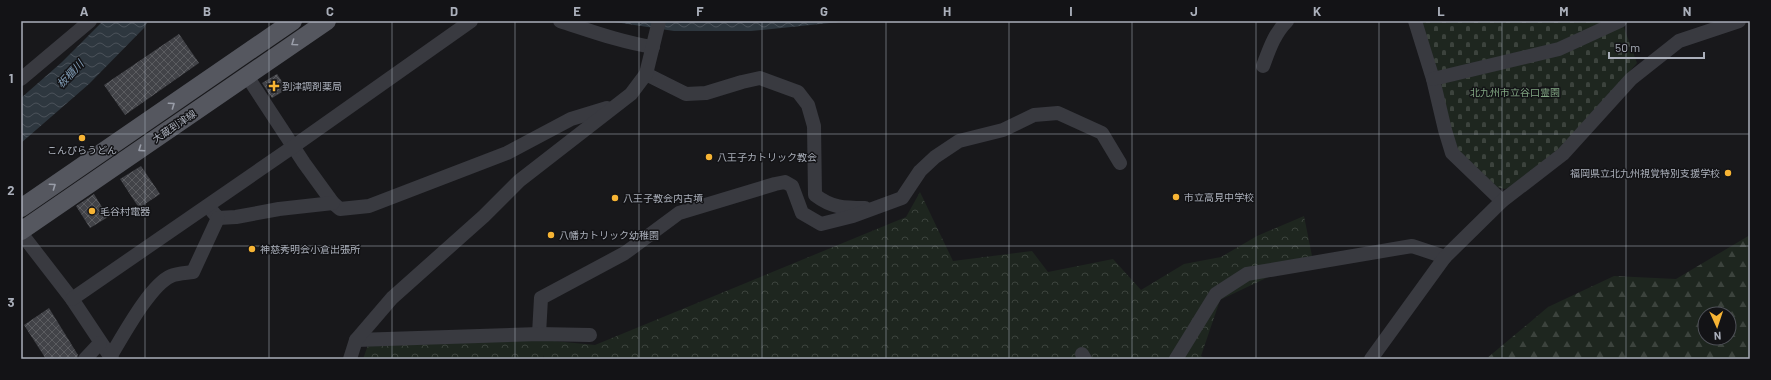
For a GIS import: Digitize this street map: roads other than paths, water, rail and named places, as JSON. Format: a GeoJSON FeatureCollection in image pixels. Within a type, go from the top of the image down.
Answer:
{"type":"FeatureCollection","features":[{"type":"Feature","properties":{"kind":"main road","name":"大蔵到津線"},"geometry":{"type":"LineString","coordinates":[[21,208],[293,21]]}},
{"type":"Feature","properties":{"kind":"main road","name":"大蔵到津線"},"geometry":{"type":"LineString","coordinates":[[21,232],[326,21]]}},
{"type":"Feature","properties":{"kind":"street"},"geometry":{"type":"LineString","coordinates":[[21,79],[90,21]]}},
{"type":"Feature","properties":{"kind":"street"},"geometry":{"type":"LineString","coordinates":[[72,299],[294,146],[471,21]]}},
{"type":"Feature","properties":{"kind":"street"},"geometry":{"type":"LineString","coordinates":[[560,21],[603,36],[634,44],[654,44]]}},
{"type":"Feature","properties":{"kind":"street"},"geometry":{"type":"LineString","coordinates":[[350,359],[356,340],[392,298],[484,216],[519,181],[631,94],[646,74],[659,21]]}},
{"type":"Feature","properties":{"kind":"street"},"geometry":{"type":"LineString","coordinates":[[1263,66],[1271,43],[1279,28],[1287,21]]}},
{"type":"Feature","properties":{"kind":"street"},"geometry":{"type":"LineString","coordinates":[[1415,21],[1432,79],[1444,130],[1452,153],[1502,201]]}},
{"type":"Feature","properties":{"kind":"street"},"geometry":{"type":"LineString","coordinates":[[1432,79],[1559,49],[1620,21]]}},
{"type":"Feature","properties":{"kind":"street"},"geometry":{"type":"LineString","coordinates":[[1371,359],[1445,257],[1502,201],[1563,154],[1631,79],[1679,41],[1740,21]]}},
{"type":"Feature","properties":{"kind":"street"},"geometry":{"type":"LineString","coordinates":[[646,74],[686,94],[706,93],[760,78],[798,92],[808,105],[814,126],[815,195],[827,204],[847,208],[871,208]]}},
{"type":"Feature","properties":{"kind":"street"},"geometry":{"type":"LineString","coordinates":[[247,76],[333,203],[340,210],[369,206],[506,153],[571,119],[615,106]]}},
{"type":"Feature","properties":{"kind":"street"},"geometry":{"type":"LineString","coordinates":[[539,334],[541,298],[625,254],[679,214],[775,184],[785,182],[792,186],[802,212],[821,224],[853,216],[871,208],[902,198],[920,171],[935,157],[959,141],[1003,130],[1034,115],[1058,113],[1102,133],[1120,163]]}},
{"type":"Feature","properties":{"kind":"street"},"geometry":{"type":"LineString","coordinates":[[218,218],[236,217],[279,209],[333,203]]}},
{"type":"Feature","properties":{"kind":"street"},"geometry":{"type":"LineString","coordinates":[[209,205],[218,218]]}},
{"type":"Feature","properties":{"kind":"street"},"geometry":{"type":"LineString","coordinates":[[21,232],[72,299],[111,358],[141,307],[160,285],[171,276],[193,272],[218,218]]}},
{"type":"Feature","properties":{"kind":"street"},"geometry":{"type":"LineString","coordinates":[[1176,359],[1216,294],[1247,274],[1412,246],[1445,257]]}},
{"type":"Feature","properties":{"kind":"street"},"geometry":{"type":"LineString","coordinates":[[356,340],[539,334],[590,335]]}},
{"type":"Feature","properties":{"kind":"street"},"geometry":{"type":"LineString","coordinates":[[85,359],[100,343]]}},
{"type":"Feature","properties":{"kind":"water","name":"板櫃川"},"geometry":{"type":"Polygon","coordinates":[[[103,21],[148,21],[144,28],[89,84],[21,143],[21,98],[62,62],[103,21]]]}},
{"type":"Feature","properties":{"kind":"water"},"geometry":{"type":"Polygon","coordinates":[[[608,21],[849,21],[751,31],[674,31],[608,21]]]}},
{"type":"Feature","properties":{"kind":"place","name":"到津調剤薬局"},"geometry":{"type":"Point","coordinates":[274,86]}},
{"type":"Feature","properties":{"kind":"place","name":"こんぴらうどん"},"geometry":{"type":"Point","coordinates":[82,138]}},
{"type":"Feature","properties":{"kind":"place","name":"八王子カトリック教会"},"geometry":{"type":"Point","coordinates":[709,157]}},
{"type":"Feature","properties":{"kind":"place","name":"福岡県立北九州視覚特別支援学校"},"geometry":{"type":"Point","coordinates":[1728,173]}},
{"type":"Feature","properties":{"kind":"place","name":"市立高見中学校"},"geometry":{"type":"Point","coordinates":[1176,197]}},
{"type":"Feature","properties":{"kind":"place","name":"八王子教会内古墳"},"geometry":{"type":"Point","coordinates":[615,198]}},
{"type":"Feature","properties":{"kind":"place","name":"毛谷村電器"},"geometry":{"type":"Point","coordinates":[92,211]}},
{"type":"Feature","properties":{"kind":"place","name":"八幡カトリック幼稚園"},"geometry":{"type":"Point","coordinates":[551,235]}},
{"type":"Feature","properties":{"kind":"place","name":"神慈秀明会小倉出張所"},"geometry":{"type":"Point","coordinates":[252,249]}},
{"type":"Feature","properties":{"kind":"park label","name":"北九州市立谷口霊園"},"geometry":{"type":"Point","coordinates":[1515,92]}}]}
